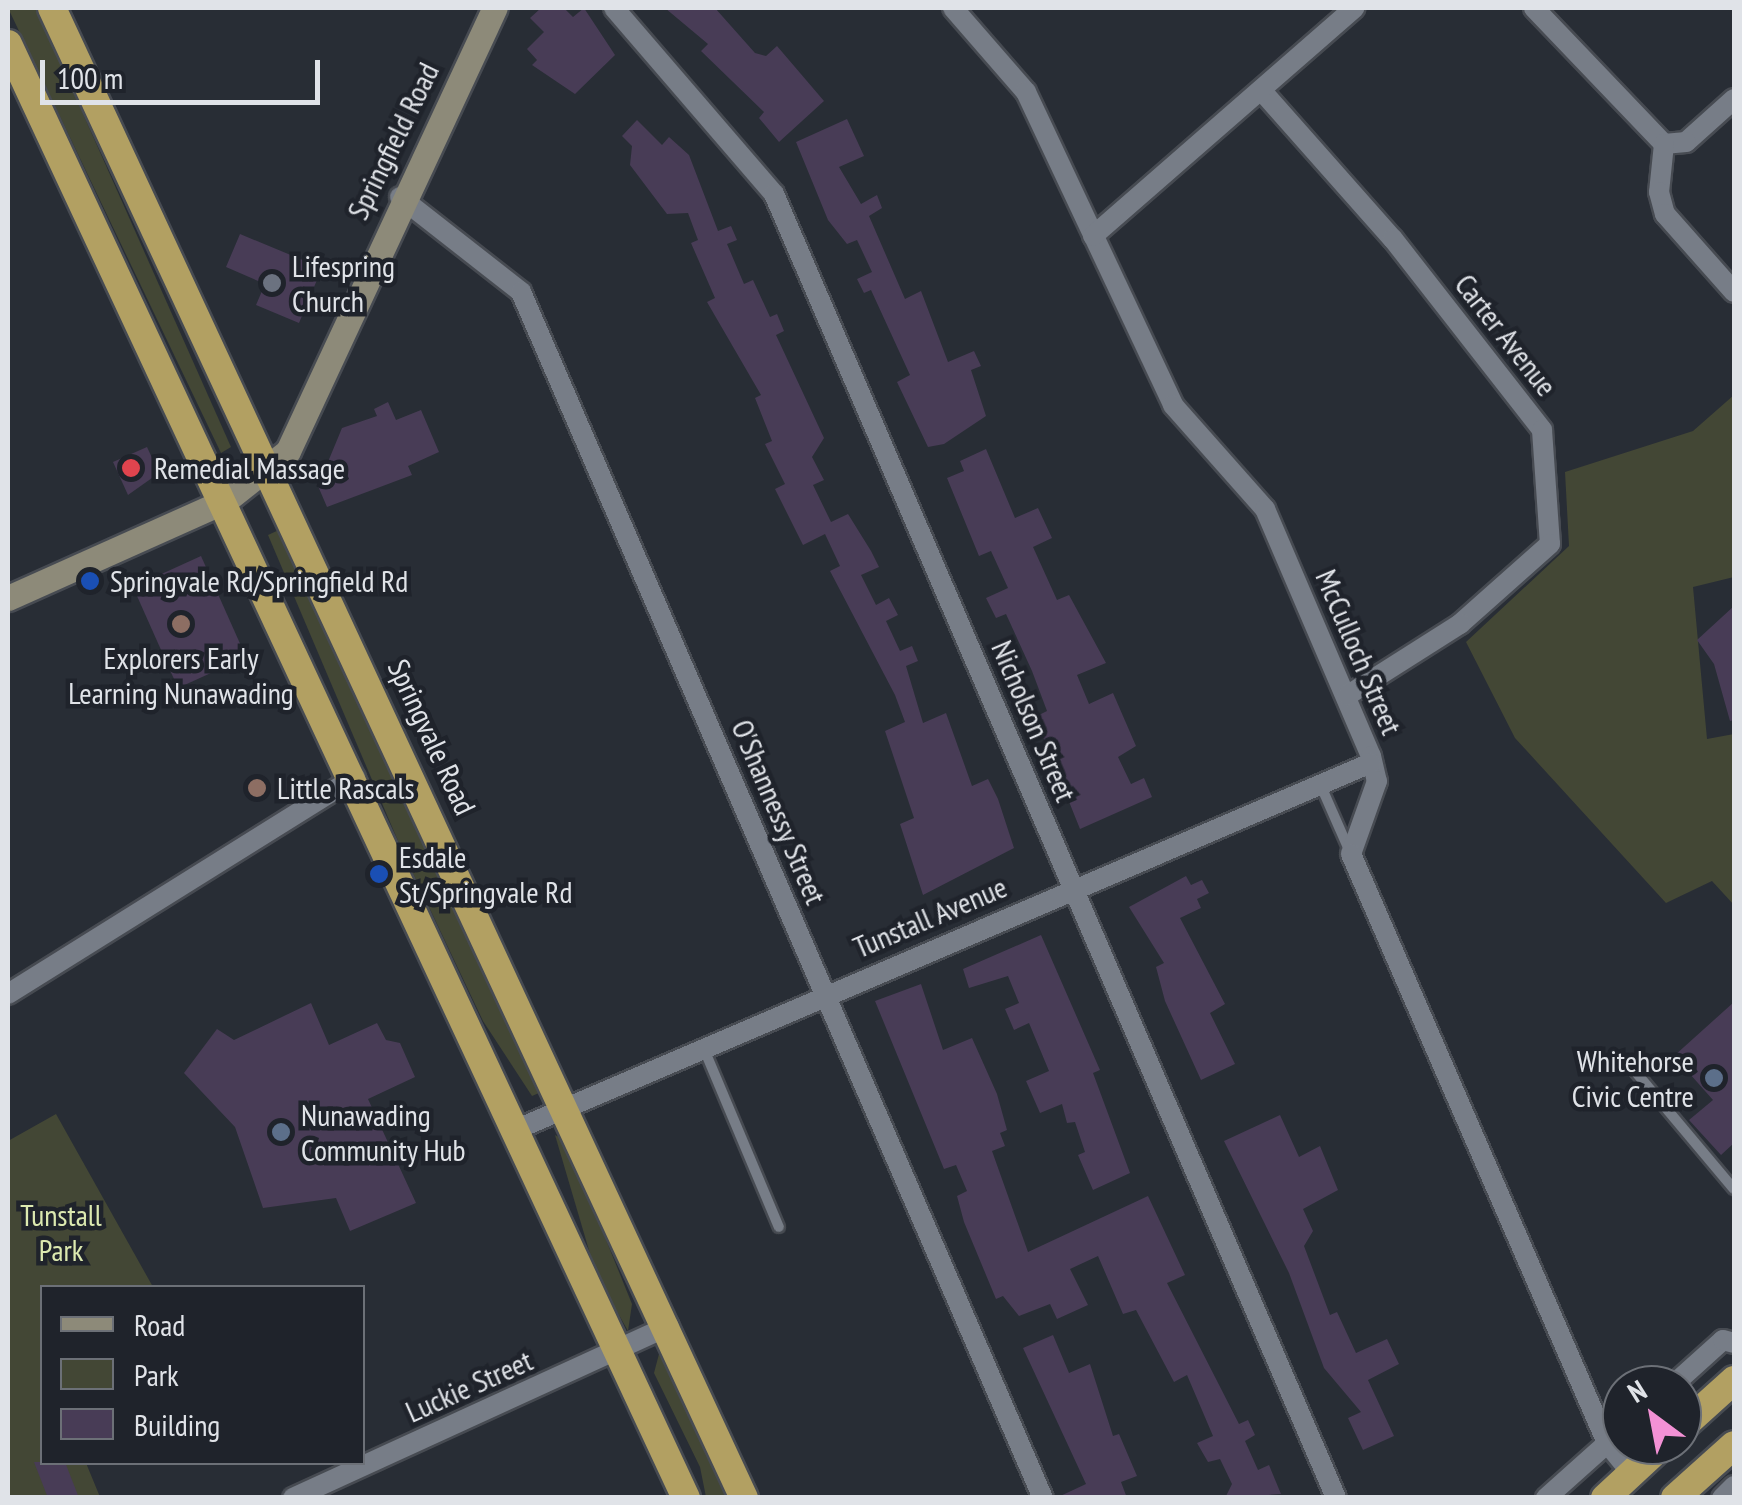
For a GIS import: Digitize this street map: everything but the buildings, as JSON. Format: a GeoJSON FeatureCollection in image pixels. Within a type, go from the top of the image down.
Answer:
{"type":"FeatureCollection","features":[{"type":"Feature","properties":{"kind":"highway","name":"Springvale Road"},"geometry":{"type":"LineString","coordinates":[[52,8],[568,1106],[744,1498]]}},
{"type":"Feature","properties":{"kind":"highway"},"geometry":{"type":"LineString","coordinates":[[8,49],[354,776],[686,1498]]}},
{"type":"Feature","properties":{"kind":"highway"},"geometry":{"type":"LineString","coordinates":[[1702,1408],[1734,1380]]}},
{"type":"Feature","properties":{"kind":"highway"},"geometry":{"type":"LineString","coordinates":[[1675,1498],[1734,1445]]}},
{"type":"Feature","properties":{"kind":"highway"},"geometry":{"type":"LineString","coordinates":[[1605,1498],[1640,1465]]}},
{"type":"Feature","properties":{"kind":"main road","name":"Springfield Road"},"geometry":{"type":"LineString","coordinates":[[10,591],[225,501],[271,470],[317,398],[400,197],[495,8]]}},
{"type":"Feature","properties":{"kind":"street","name":"Nicholson Street"},"geometry":{"type":"LineString","coordinates":[[614,8],[774,194],[1336,1498]]}},
{"type":"Feature","properties":{"kind":"street","name":"McCulloch Street"},"geometry":{"type":"LineString","coordinates":[[953,8],[1026,92],[1173,405],[1265,509],[1348,694],[1376,781],[1351,854]]}},
{"type":"Feature","properties":{"kind":"street"},"geometry":{"type":"LineString","coordinates":[[1093,236],[1354,8]]}},
{"type":"Feature","properties":{"kind":"street"},"geometry":{"type":"LineString","coordinates":[[1534,8],[1664,144],[1665,214],[1734,292]]}},
{"type":"Feature","properties":{"kind":"street","name":"Carter Avenue"},"geometry":{"type":"LineString","coordinates":[[1260,90],[1393,239],[1542,430],[1550,544],[1460,624],[1348,694]]}},
{"type":"Feature","properties":{"kind":"street"},"geometry":{"type":"LineString","coordinates":[[1664,144],[1686,142],[1734,100]]}},
{"type":"Feature","properties":{"kind":"street","name":"O'Shannessy Street"},"geometry":{"type":"LineString","coordinates":[[400,197],[521,292],[1043,1498]]}},
{"type":"Feature","properties":{"kind":"street","name":"Tunstall Avenue"},"geometry":{"type":"LineString","coordinates":[[515,1130],[1371,763]]}},
{"type":"Feature","properties":{"kind":"street"},"geometry":{"type":"LineString","coordinates":[[8,994],[354,776]]}},
{"type":"Feature","properties":{"kind":"street"},"geometry":{"type":"LineString","coordinates":[[1351,854],[1602,1407]]}},
{"type":"Feature","properties":{"kind":"street","name":"Luckie Street"},"geometry":{"type":"LineString","coordinates":[[293,1498],[668,1326]]}},
{"type":"Feature","properties":{"kind":"street"},"geometry":{"type":"LineString","coordinates":[[1698,1365],[1731,1338]]}},
{"type":"Feature","properties":{"kind":"street"},"geometry":{"type":"LineString","coordinates":[[1546,1498],[1602,1448]]}},
{"type":"Feature","properties":{"kind":"street"},"geometry":{"type":"LineString","coordinates":[[1628,1465],[1631,1473]]}},
{"type":"Feature","properties":{"kind":"street"},"geometry":{"type":"LineString","coordinates":[[1722,1498],[1734,1486]]}},
{"type":"Feature","properties":{"kind":"lane"},"geometry":{"type":"LineString","coordinates":[[1320,784],[1351,854]]}},
{"type":"Feature","properties":{"kind":"lane"},"geometry":{"type":"LineString","coordinates":[[703,1048],[779,1227]]}},
{"type":"Feature","properties":{"kind":"lane"},"geometry":{"type":"LineString","coordinates":[[1628,1064],[1734,1188]]}},
{"type":"Feature","properties":{"kind":"green space"},"geometry":{"type":"Polygon","coordinates":[[[8,8],[36,8],[231,447],[221,453],[8,8]]]}},
{"type":"Feature","properties":{"kind":"green space"},"geometry":{"type":"Polygon","coordinates":[[[1734,395],[1734,577],[1693,587],[1707,739],[1734,734],[1734,905],[1712,881],[1666,903],[1515,738],[1466,642],[1569,546],[1565,472],[1693,431],[1734,395]]]}},
{"type":"Feature","properties":{"kind":"green space"},"geometry":{"type":"Polygon","coordinates":[[[281,529],[538,1080],[539,1093],[532,1096],[483,1021],[401,848],[268,535],[281,529]]]}},
{"type":"Feature","properties":{"kind":"green space","name":"Tunstall Park"},"geometry":{"type":"Polygon","coordinates":[[[56,1114],[152,1285],[40,1285],[40,1465],[87,1465],[100,1497],[8,1498],[8,1141],[56,1114]]]}},
{"type":"Feature","properties":{"kind":"green space"},"geometry":{"type":"Polygon","coordinates":[[[555,1135],[566,1141],[632,1304],[628,1331],[596,1274],[555,1135]]]}},
{"type":"Feature","properties":{"kind":"green space"},"geometry":{"type":"Polygon","coordinates":[[[659,1354],[671,1365],[727,1497],[706,1497],[700,1467],[654,1373],[659,1354]]]}},
{"type":"Feature","properties":{"kind":"place","name":"Lifespring Church"},"geometry":{"type":"Point","coordinates":[272,283]}},
{"type":"Feature","properties":{"kind":"place","name":"Remedial Massage"},"geometry":{"type":"Point","coordinates":[131,468]}},
{"type":"Feature","properties":{"kind":"place","name":"Springvale Rd/Springfield Rd"},"geometry":{"type":"Point","coordinates":[90,581]}},
{"type":"Feature","properties":{"kind":"place","name":"Explorers Early Learning Nunawading"},"geometry":{"type":"Point","coordinates":[181,624]}},
{"type":"Feature","properties":{"kind":"place","name":"Little Rascals"},"geometry":{"type":"Point","coordinates":[257,788]}},
{"type":"Feature","properties":{"kind":"place","name":"Esdale St/Springvale Rd"},"geometry":{"type":"Point","coordinates":[379,874]}},
{"type":"Feature","properties":{"kind":"place","name":"Whitehorse Civic Centre"},"geometry":{"type":"Point","coordinates":[1714,1078]}},
{"type":"Feature","properties":{"kind":"place","name":"Nunawading Community Hub"},"geometry":{"type":"Point","coordinates":[281,1132]}}]}
